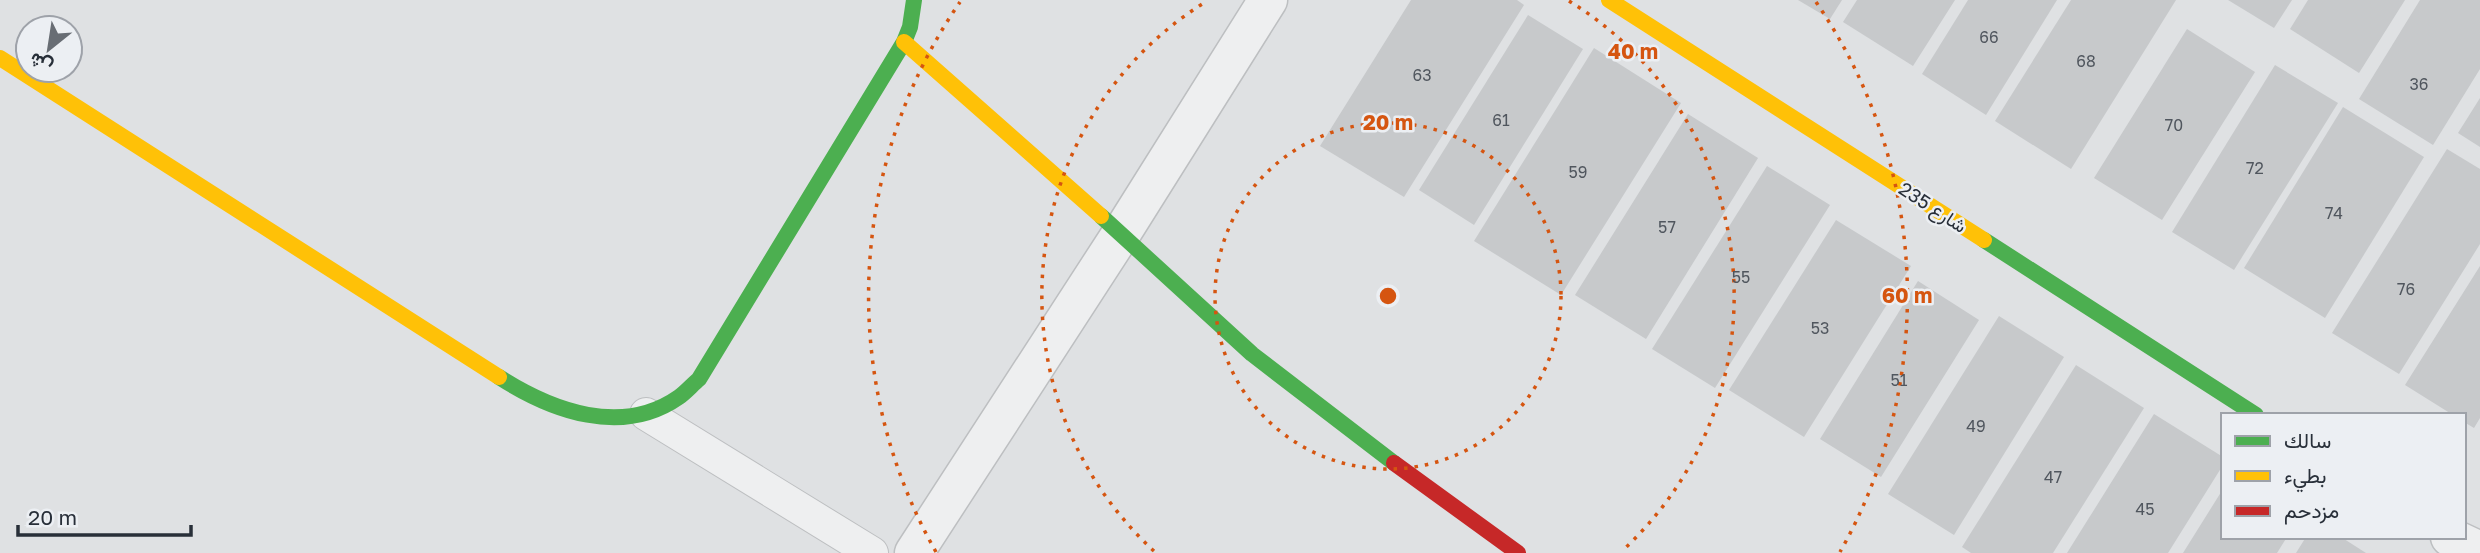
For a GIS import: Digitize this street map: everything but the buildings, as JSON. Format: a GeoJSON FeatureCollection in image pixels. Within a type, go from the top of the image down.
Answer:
{"type":"FeatureCollection","features":[{"type":"Feature","properties":{"kind":"street"},"geometry":{"type":"LineString","coordinates":[[0,58],[544,404],[596,417],[623,418],[666,407],[686,394],[699,379],[904,42],[910,27],[914,0]]}},
{"type":"Feature","properties":{"kind":"street"},"geometry":{"type":"LineString","coordinates":[[915,553],[1268,0]]}},
{"type":"Feature","properties":{"kind":"street","name":"شارع 235"},"geometry":{"type":"LineString","coordinates":[[1609,0],[2253,413]]}},
{"type":"Feature","properties":{"kind":"street"},"geometry":{"type":"LineString","coordinates":[[904,42],[1252,354],[1380,453],[1518,553]]}},
{"type":"Feature","properties":{"kind":"street"},"geometry":{"type":"LineString","coordinates":[[2454,539],[2480,551]]}},
{"type":"Feature","properties":{"kind":"lane"},"geometry":{"type":"LineString","coordinates":[[646,414],[872,553]]}},
{"type":"Feature","properties":{"kind":"traffic: fast"},"geometry":{"type":"LineString","coordinates":[[499,377],[564,409],[611,417],[634,416],[657,409],[687,391],[699,379],[904,42],[910,27],[914,0]]}},
{"type":"Feature","properties":{"kind":"traffic: fast"},"geometry":{"type":"LineString","coordinates":[[1101,216],[1252,354],[1394,463]]}},
{"type":"Feature","properties":{"kind":"traffic: fast"},"geometry":{"type":"LineString","coordinates":[[1984,240],[2253,413]]}},
{"type":"Feature","properties":{"kind":"traffic: slow"},"geometry":{"type":"LineString","coordinates":[[1609,0],[1984,240]]}},
{"type":"Feature","properties":{"kind":"traffic: slow"},"geometry":{"type":"LineString","coordinates":[[904,42],[1101,216]]}},
{"type":"Feature","properties":{"kind":"traffic: slow"},"geometry":{"type":"LineString","coordinates":[[0,58],[499,377]]}},
{"type":"Feature","properties":{"kind":"traffic: jam"},"geometry":{"type":"LineString","coordinates":[[1394,463],[1518,553]]}}]}
